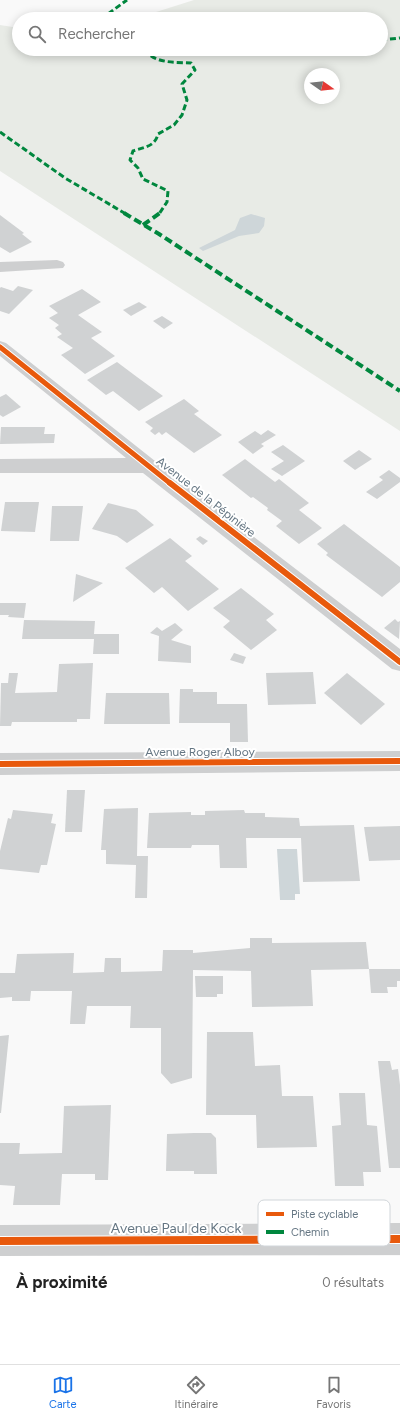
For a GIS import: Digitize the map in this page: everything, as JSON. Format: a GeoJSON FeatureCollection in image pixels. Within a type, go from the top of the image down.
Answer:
{"type":"FeatureCollection","features":[{"type":"Feature","properties":{"kind":"street"},"geometry":{"type":"LineString","coordinates":[[0,266],[57,265]]}},
{"type":"Feature","properties":{"kind":"street","name":"Avenue de la Pépinière"},"geometry":{"type":"LineString","coordinates":[[0,347],[148,466],[400,662]]}},
{"type":"Feature","properties":{"kind":"street"},"geometry":{"type":"LineString","coordinates":[[0,466],[148,466]]}},
{"type":"Feature","properties":{"kind":"street","name":"Avenue Roger Alboy"},"geometry":{"type":"LineString","coordinates":[[0,764],[400,761]]}},
{"type":"Feature","properties":{"kind":"street","name":"Avenue Paul de Kock"},"geometry":{"type":"LineString","coordinates":[[390,1239],[400,1239]]}},
{"type":"Feature","properties":{"kind":"street","name":"Avenue Paul de Kock"},"geometry":{"type":"LineString","coordinates":[[0,1241],[258,1240]]}},
{"type":"Feature","properties":{"kind":"shaded area"},"geometry":{"type":"Polygon","coordinates":[[[194,0],[400,0],[400,431],[0,171],[0,25],[12,27],[12,56],[388,56],[388,12],[156,12],[194,0]]]}},
{"type":"Feature","properties":{"kind":"shaded area"},"geometry":{"type":"Polygon","coordinates":[[[251,214],[265,218],[264,226],[259,233],[239,236],[203,251],[199,248],[235,230],[240,218],[251,214]]]}},
{"type":"Feature","properties":{"kind":"shaded area"},"geometry":{"type":"Polygon","coordinates":[[[277,849],[297,849],[300,894],[295,894],[295,900],[280,900],[277,849]]]}},
{"type":"Feature","properties":{"kind":"building"},"geometry":{"type":"Polygon","coordinates":[[[0,215],[24,233],[22,234],[32,242],[10,253],[0,247],[0,215]]]}},
{"type":"Feature","properties":{"kind":"building"},"geometry":{"type":"Polygon","coordinates":[[[18,286],[33,290],[9,314],[0,311],[0,288],[13,291],[18,286]]]}},
{"type":"Feature","properties":{"kind":"building"},"geometry":{"type":"Polygon","coordinates":[[[82,289],[101,302],[78,315],[102,332],[91,338],[115,356],[85,374],[61,355],[73,348],[57,337],[62,334],[55,328],[59,325],[49,318],[58,313],[49,306],[82,289]]]}},
{"type":"Feature","properties":{"kind":"building"},"geometry":{"type":"Polygon","coordinates":[[[139,302],[147,307],[131,316],[123,310],[139,302]]]}},
{"type":"Feature","properties":{"kind":"building"},"geometry":{"type":"Polygon","coordinates":[[[162,316],[173,323],[164,329],[153,321],[162,316]]]}},
{"type":"Feature","properties":{"kind":"building"},"geometry":{"type":"Polygon","coordinates":[[[117,362],[163,396],[139,411],[113,391],[106,395],[87,380],[117,362]]]}},
{"type":"Feature","properties":{"kind":"building"},"geometry":{"type":"Polygon","coordinates":[[[6,394],[21,407],[3,417],[0,415],[0,397],[6,394]]]}},
{"type":"Feature","properties":{"kind":"building"},"geometry":{"type":"Polygon","coordinates":[[[184,399],[199,411],[194,414],[222,435],[194,453],[166,432],[162,435],[159,432],[155,435],[150,431],[153,428],[145,422],[184,399]]]}},
{"type":"Feature","properties":{"kind":"building"},"geometry":{"type":"Polygon","coordinates":[[[1,427],[45,427],[44,434],[55,434],[54,443],[0,444],[1,427]]]}},
{"type":"Feature","properties":{"kind":"building"},"geometry":{"type":"Polygon","coordinates":[[[268,430],[276,435],[261,444],[264,446],[253,454],[238,442],[255,431],[261,435],[268,430]]]}},
{"type":"Feature","properties":{"kind":"building"},"geometry":{"type":"Polygon","coordinates":[[[283,445],[305,461],[282,476],[271,469],[284,461],[271,452],[283,445]]]}},
{"type":"Feature","properties":{"kind":"building"},"geometry":{"type":"Polygon","coordinates":[[[359,450],[372,459],[355,470],[343,461],[359,450]]]}},
{"type":"Feature","properties":{"kind":"building"},"geometry":{"type":"Polygon","coordinates":[[[245,459],[275,482],[279,479],[309,503],[299,510],[322,528],[299,544],[276,526],[282,521],[267,510],[268,508],[253,497],[251,498],[222,475],[245,459]]]}},
{"type":"Feature","properties":{"kind":"building"},"geometry":{"type":"Polygon","coordinates":[[[389,470],[400,478],[400,482],[377,499],[366,492],[383,480],[379,477],[389,470]]]}},
{"type":"Feature","properties":{"kind":"building"},"geometry":{"type":"Polygon","coordinates":[[[5,502],[39,502],[35,532],[1,531],[5,502]]]}},
{"type":"Feature","properties":{"kind":"building"},"geometry":{"type":"Polygon","coordinates":[[[108,503],[136,510],[154,525],[127,543],[117,536],[92,529],[108,503]]]}},
{"type":"Feature","properties":{"kind":"building"},"geometry":{"type":"Polygon","coordinates":[[[52,506],[83,506],[79,541],[50,541],[52,506]]]}},
{"type":"Feature","properties":{"kind":"building"},"geometry":{"type":"Polygon","coordinates":[[[344,524],[400,567],[400,582],[382,597],[326,555],[328,553],[317,544],[344,524]]]}},
{"type":"Feature","properties":{"kind":"building"},"geometry":{"type":"Polygon","coordinates":[[[200,536],[208,541],[203,545],[196,539],[200,536]]]}},
{"type":"Feature","properties":{"kind":"building"},"geometry":{"type":"Polygon","coordinates":[[[170,538],[192,556],[185,561],[219,589],[188,611],[162,587],[154,593],[125,568],[170,538]]]}},
{"type":"Feature","properties":{"kind":"building"},"geometry":{"type":"Polygon","coordinates":[[[76,574],[103,583],[73,602],[76,574]]]}},
{"type":"Feature","properties":{"kind":"building"},"geometry":{"type":"Polygon","coordinates":[[[241,588],[274,614],[266,620],[277,630],[251,650],[223,627],[230,621],[213,608],[241,588]]]}},
{"type":"Feature","properties":{"kind":"building"},"geometry":{"type":"Polygon","coordinates":[[[0,603],[26,603],[24,618],[0,615],[0,603]]]}},
{"type":"Feature","properties":{"kind":"building"},"geometry":{"type":"Polygon","coordinates":[[[395,619],[398,622],[400,621],[399,639],[384,628],[395,619]]]}},
{"type":"Feature","properties":{"kind":"building"},"geometry":{"type":"Polygon","coordinates":[[[24,620],[95,621],[94,634],[119,634],[119,654],[93,654],[94,639],[22,639],[24,620]]]}},
{"type":"Feature","properties":{"kind":"building"},"geometry":{"type":"Polygon","coordinates":[[[175,623],[183,630],[171,640],[191,646],[191,663],[158,661],[159,636],[150,633],[157,627],[162,631],[175,623]]]}},
{"type":"Feature","properties":{"kind":"building"},"geometry":{"type":"Polygon","coordinates":[[[234,653],[246,657],[243,664],[230,660],[234,653]]]}},
{"type":"Feature","properties":{"kind":"building"},"geometry":{"type":"Polygon","coordinates":[[[93,663],[90,719],[77,719],[77,722],[12,722],[11,726],[0,726],[1,683],[8,683],[9,673],[18,673],[15,693],[57,692],[59,664],[93,663]]]}},
{"type":"Feature","properties":{"kind":"building"},"geometry":{"type":"Polygon","coordinates":[[[313,672],[316,704],[268,705],[266,673],[313,672]]]}},
{"type":"Feature","properties":{"kind":"building"},"geometry":{"type":"Polygon","coordinates":[[[347,673],[385,704],[361,725],[324,693],[347,673]]]}},
{"type":"Feature","properties":{"kind":"building"},"geometry":{"type":"Polygon","coordinates":[[[180,689],[193,689],[193,692],[217,692],[217,704],[247,704],[248,742],[230,742],[230,723],[179,723],[180,689]]]}},
{"type":"Feature","properties":{"kind":"building"},"geometry":{"type":"Polygon","coordinates":[[[106,693],[169,693],[170,724],[104,724],[106,693]]]}},
{"type":"Feature","properties":{"kind":"building"},"geometry":{"type":"Polygon","coordinates":[[[67,790],[85,790],[82,832],[65,832],[67,790]]]}},
{"type":"Feature","properties":{"kind":"building"},"geometry":{"type":"Polygon","coordinates":[[[138,808],[137,856],[148,856],[147,898],[135,898],[136,865],[106,864],[106,850],[101,850],[104,809],[138,808]]]}},
{"type":"Feature","properties":{"kind":"building"},"geometry":{"type":"Polygon","coordinates":[[[13,810],[53,814],[51,823],[56,824],[47,865],[41,865],[39,873],[0,869],[0,851],[8,818],[11,819],[13,810]]]}},
{"type":"Feature","properties":{"kind":"building"},"geometry":{"type":"Polygon","coordinates":[[[244,810],[245,813],[265,813],[265,817],[299,818],[300,826],[354,825],[360,881],[303,882],[301,838],[246,838],[247,868],[220,868],[219,845],[192,845],[191,848],[147,848],[149,813],[191,812],[191,815],[205,815],[205,811],[244,810]]]}},
{"type":"Feature","properties":{"kind":"building"},"geometry":{"type":"Polygon","coordinates":[[[400,826],[400,860],[369,861],[364,827],[400,826]]]}},
{"type":"Feature","properties":{"kind":"building"},"geometry":{"type":"Polygon","coordinates":[[[250,938],[272,938],[272,943],[366,942],[369,969],[311,970],[313,1006],[252,1007],[251,971],[193,970],[192,1078],[171,1084],[161,1073],[161,1028],[130,1028],[131,1006],[87,1006],[85,1024],[70,1024],[72,991],[31,991],[30,1001],[12,1001],[12,997],[0,998],[0,973],[15,973],[17,954],[74,953],[73,973],[104,972],[105,958],[121,958],[121,972],[162,971],[163,950],[193,950],[193,953],[250,948],[250,938]]]}},
{"type":"Feature","properties":{"kind":"building"},"geometry":{"type":"Polygon","coordinates":[[[369,969],[400,969],[400,981],[397,981],[397,987],[387,987],[388,993],[371,993],[369,969]]]}},
{"type":"Feature","properties":{"kind":"building"},"geometry":{"type":"Polygon","coordinates":[[[195,976],[223,976],[223,994],[217,994],[217,997],[196,997],[195,976]]]}},
{"type":"Feature","properties":{"kind":"building"},"geometry":{"type":"Polygon","coordinates":[[[207,1032],[253,1032],[255,1066],[280,1065],[282,1096],[313,1096],[317,1147],[257,1148],[256,1115],[206,1115],[207,1032]]]}},
{"type":"Feature","properties":{"kind":"building"},"geometry":{"type":"Polygon","coordinates":[[[9,1035],[1,1113],[0,1113],[0,1036],[9,1035]]]}},
{"type":"Feature","properties":{"kind":"building"},"geometry":{"type":"Polygon","coordinates":[[[378,1061],[390,1061],[392,1070],[398,1069],[400,1085],[400,1168],[389,1168],[378,1061]]]}},
{"type":"Feature","properties":{"kind":"building"},"geometry":{"type":"Polygon","coordinates":[[[339,1093],[365,1093],[367,1125],[377,1126],[381,1172],[363,1172],[364,1186],[335,1186],[332,1126],[341,1125],[339,1093]]]}},
{"type":"Feature","properties":{"kind":"building"},"geometry":{"type":"Polygon","coordinates":[[[111,1105],[108,1180],[95,1180],[95,1174],[62,1174],[60,1205],[13,1205],[15,1186],[0,1185],[0,1143],[20,1143],[19,1154],[62,1153],[64,1106],[111,1105]]]}},
{"type":"Feature","properties":{"kind":"building"},"geometry":{"type":"Polygon","coordinates":[[[211,1133],[216,1138],[217,1174],[194,1174],[194,1171],[166,1171],[167,1134],[211,1133]]]}},
{"type":"Feature","properties":{"kind":"marked path"},"geometry":{"type":"LineString","coordinates":[[111,12],[127,0]]}},
{"type":"Feature","properties":{"kind":"marked path"},"geometry":{"type":"LineString","coordinates":[[388,39],[400,38]]}},
{"type":"Feature","properties":{"kind":"marked path"},"geometry":{"type":"LineString","coordinates":[[143,225],[153,219],[165,207],[168,191],[143,179],[138,168],[130,160],[133,151],[155,142],[158,134],[174,125],[182,115],[187,100],[182,84],[195,70],[191,63],[161,61],[152,56]]}},
{"type":"Feature","properties":{"kind":"marked path"},"geometry":{"type":"LineString","coordinates":[[0,132],[65,178],[159,234],[400,391]]}},
{"type":"Feature","properties":{"kind":"cycle path"},"geometry":{"type":"LineString","coordinates":[[0,347],[148,466],[400,662]]}},
{"type":"Feature","properties":{"kind":"cycle path"},"geometry":{"type":"LineString","coordinates":[[0,764],[400,761]]}},
{"type":"Feature","properties":{"kind":"cycle path"},"geometry":{"type":"LineString","coordinates":[[390,1239],[400,1239]]}},
{"type":"Feature","properties":{"kind":"cycle path"},"geometry":{"type":"LineString","coordinates":[[0,1241],[258,1240]]}}]}
